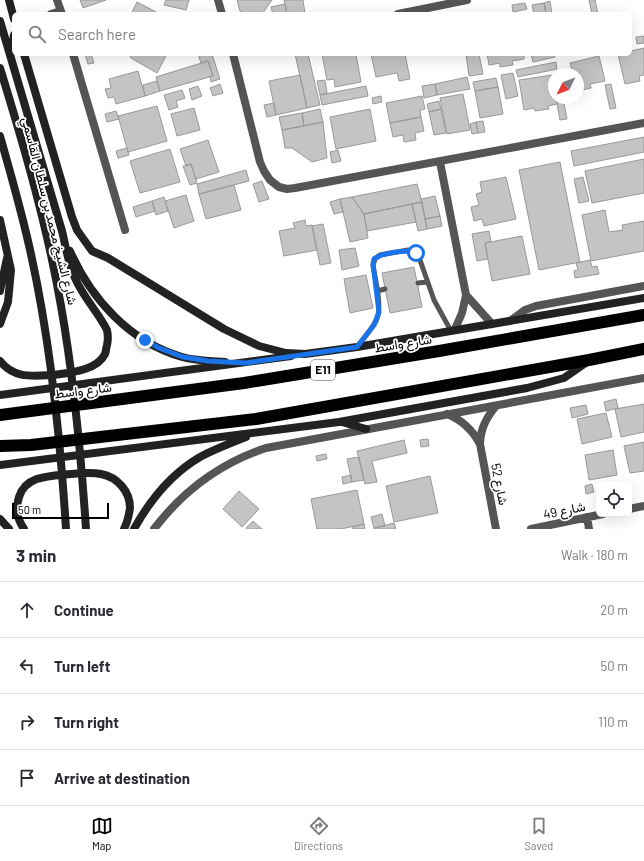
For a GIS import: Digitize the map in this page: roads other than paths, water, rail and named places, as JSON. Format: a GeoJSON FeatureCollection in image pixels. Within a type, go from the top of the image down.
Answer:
{"type":"FeatureCollection","features":[{"type":"Feature","properties":{"kind":"highway","name":"شارع واسط"},"geometry":{"type":"LineString","coordinates":[[0,415],[251,382],[447,350],[644,315]]}},
{"type":"Feature","properties":{"kind":"highway"},"geometry":{"type":"LineString","coordinates":[[0,446],[31,445],[256,419],[644,349]]}},
{"type":"Feature","properties":{"kind":"street"},"geometry":{"type":"LineString","coordinates":[[8,0],[12,13]]}},
{"type":"Feature","properties":{"kind":"street"},"geometry":{"type":"LineString","coordinates":[[57,0],[61,12]]}},
{"type":"Feature","properties":{"kind":"street"},"geometry":{"type":"LineString","coordinates":[[218,0],[221,12]]}},
{"type":"Feature","properties":{"kind":"street"},"geometry":{"type":"LineString","coordinates":[[408,12],[467,0]]}},
{"type":"Feature","properties":{"kind":"street"},"geometry":{"type":"LineString","coordinates":[[0,20],[62,231],[69,264],[74,278],[107,332],[108,342],[105,355],[96,364],[74,372],[29,376],[16,374],[8,370],[0,361]]}},
{"type":"Feature","properties":{"kind":"street"},"geometry":{"type":"LineString","coordinates":[[10,54],[12,44]]}},
{"type":"Feature","properties":{"kind":"street"},"geometry":{"type":"LineString","coordinates":[[25,56],[72,217],[77,230],[92,251],[108,258],[224,329],[243,339],[272,350],[286,353],[306,354]]}},
{"type":"Feature","properties":{"kind":"street"},"geometry":{"type":"LineString","coordinates":[[74,56],[125,230]]}},
{"type":"Feature","properties":{"kind":"street"},"geometry":{"type":"LineString","coordinates":[[234,56],[260,162],[264,172],[278,187],[287,189],[440,162],[644,123]]}},
{"type":"Feature","properties":{"kind":"street","name":"شارع الشيخ محمد بن سلطان القاسمي"},"geometry":{"type":"LineString","coordinates":[[0,68],[32,180],[61,305],[70,363],[86,529]]}},
{"type":"Feature","properties":{"kind":"street"},"geometry":{"type":"LineString","coordinates":[[0,136],[28,242],[51,365],[64,491],[66,529]]}},
{"type":"Feature","properties":{"kind":"street"},"geometry":{"type":"LineString","coordinates":[[440,162],[466,295],[462,313],[453,330]]}},
{"type":"Feature","properties":{"kind":"street"},"geometry":{"type":"LineString","coordinates":[[0,220],[11,270],[8,302],[0,324]]}},
{"type":"Feature","properties":{"kind":"street"},"geometry":{"type":"LineString","coordinates":[[62,231],[76,265],[88,285],[114,316],[145,340],[159,348],[183,357],[208,361],[246,363]]}},
{"type":"Feature","properties":{"kind":"street"},"geometry":{"type":"LineString","coordinates":[[0,291],[8,252]]}},
{"type":"Feature","properties":{"kind":"street"},"geometry":{"type":"LineString","coordinates":[[510,321],[525,310],[536,306],[644,286]]}},
{"type":"Feature","properties":{"kind":"street"},"geometry":{"type":"LineString","coordinates":[[466,295],[492,324]]}},
{"type":"Feature","properties":{"kind":"street"},"geometry":{"type":"LineString","coordinates":[[0,395],[357,347],[644,298]]}},
{"type":"Feature","properties":{"kind":"street"},"geometry":{"type":"LineString","coordinates":[[0,465],[339,422],[526,388],[564,378],[589,360]]}},
{"type":"Feature","properties":{"kind":"street"},"geometry":{"type":"LineString","coordinates":[[154,529],[173,507],[200,482],[251,453],[281,444],[644,378]]}},
{"type":"Feature","properties":{"kind":"street","name":"شارع 52"},"geometry":{"type":"LineString","coordinates":[[480,444],[484,424],[489,414],[496,406]]}},
{"type":"Feature","properties":{"kind":"street","name":"شارع 52"},"geometry":{"type":"LineString","coordinates":[[447,414],[463,422],[476,436],[480,444],[496,529]]}},
{"type":"Feature","properties":{"kind":"street"},"geometry":{"type":"LineString","coordinates":[[339,422],[366,429]]}},
{"type":"Feature","properties":{"kind":"street"},"geometry":{"type":"LineString","coordinates":[[134,529],[158,492],[188,465],[211,451],[255,433]]}},
{"type":"Feature","properties":{"kind":"street"},"geometry":{"type":"LineString","coordinates":[[24,529],[17,517],[16,508],[20,494],[29,483],[47,476],[93,473],[115,479],[126,492],[130,508],[124,529]]}},
{"type":"Feature","properties":{"kind":"street"},"geometry":{"type":"LineString","coordinates":[[632,508],[644,506]]}},
{"type":"Feature","properties":{"kind":"street","name":"شارع 49"},"geometry":{"type":"LineString","coordinates":[[531,529],[596,515]]}},
{"type":"Feature","properties":{"kind":"street"},"geometry":{"type":"LineString","coordinates":[[587,517],[589,529]]}},
{"type":"Feature","properties":{"kind":"street"},"geometry":{"type":"LineString","coordinates":[[0,519],[9,529]]}},
{"type":"Feature","properties":{"kind":"lane"},"geometry":{"type":"LineString","coordinates":[[357,347],[374,325],[378,317],[379,308],[373,262],[374,259],[380,255],[408,250],[416,253],[420,260],[437,308],[453,330]]}},
{"type":"Feature","properties":{"kind":"lane"},"geometry":{"type":"LineString","coordinates":[[418,283],[427,282]]}},
{"type":"Feature","properties":{"kind":"lane"},"geometry":{"type":"LineString","coordinates":[[377,291],[385,289]]}}]}
